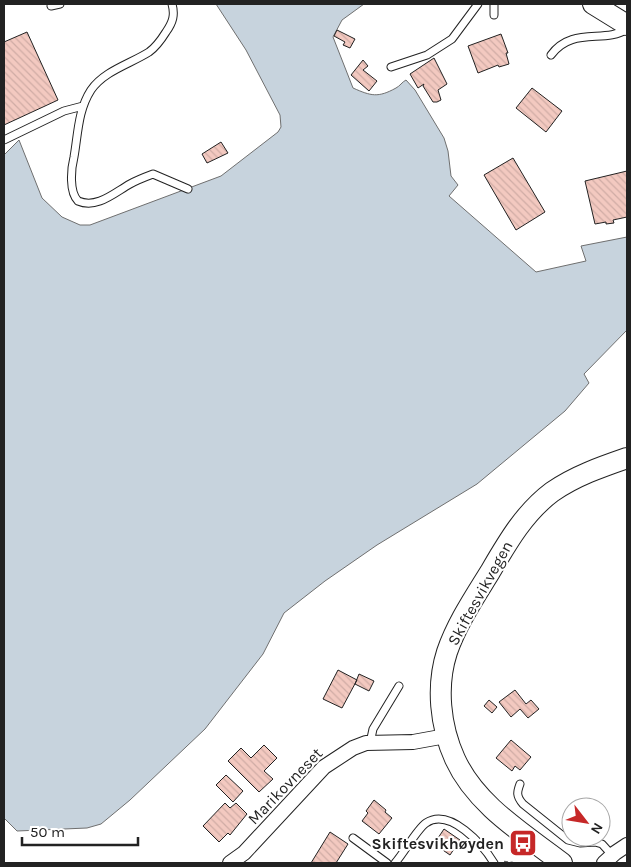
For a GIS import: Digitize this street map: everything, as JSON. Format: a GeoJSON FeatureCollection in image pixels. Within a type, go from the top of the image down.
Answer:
{"type":"FeatureCollection","features":[{"type":"Feature","properties":{"kind":"main road"},"geometry":{"type":"LineString","coordinates":[[593,4],[627,27]]}},
{"type":"Feature","properties":{"kind":"main road","name":"Skiftesvikvegen"},"geometry":{"type":"LineString","coordinates":[[562,863],[492,809],[465,778],[455,760],[446,736],[441,694],[443,673],[447,652],[462,619],[507,543],[529,513],[551,493],[570,481],[627,458]]}},
{"type":"Feature","properties":{"kind":"street","name":"Marikovneset"},"geometry":{"type":"LineString","coordinates":[[230,863],[249,848],[324,767],[353,748],[370,743],[413,742],[446,736]]}},
{"type":"Feature","properties":{"kind":"street"},"geometry":{"type":"LineString","coordinates":[[608,859],[627,845]]}},
{"type":"Feature","properties":{"kind":"lane"},"geometry":{"type":"LineString","coordinates":[[51,6],[60,4]]}},
{"type":"Feature","properties":{"kind":"lane"},"geometry":{"type":"LineString","coordinates":[[172,4],[173,20],[159,44],[149,52],[105,77],[92,89],[83,106],[72,165],[73,195],[78,201],[91,204],[96,203],[112,196],[131,183],[152,174],[188,189]]}},
{"type":"Feature","properties":{"kind":"lane"},"geometry":{"type":"LineString","coordinates":[[391,67],[427,55],[452,39],[478,4]]}},
{"type":"Feature","properties":{"kind":"lane"},"geometry":{"type":"LineString","coordinates":[[494,4],[494,15]]}},
{"type":"Feature","properties":{"kind":"lane"},"geometry":{"type":"LineString","coordinates":[[551,55],[560,45],[569,41],[584,36],[621,33],[627,27]]}},
{"type":"Feature","properties":{"kind":"lane"},"geometry":{"type":"LineString","coordinates":[[4,140],[64,111],[83,106]]}},
{"type":"Feature","properties":{"kind":"lane"},"geometry":{"type":"LineString","coordinates":[[370,743],[373,729],[399,686]]}},
{"type":"Feature","properties":{"kind":"lane"},"geometry":{"type":"LineString","coordinates":[[520,784],[517,793],[518,799],[568,840],[580,844],[595,842],[602,844],[608,859]]}},
{"type":"Feature","properties":{"kind":"lane"},"geometry":{"type":"LineString","coordinates":[[395,863],[404,854],[426,823],[438,819],[453,822],[474,838],[488,853],[494,863]]}},
{"type":"Feature","properties":{"kind":"lane"},"geometry":{"type":"LineString","coordinates":[[353,838],[387,863]]}},
{"type":"Feature","properties":{"kind":"shaded area"},"geometry":{"type":"Polygon","coordinates":[[[216,4],[364,4],[342,20],[333,37],[353,88],[365,93],[379,95],[396,88],[406,80],[415,90],[444,138],[448,151],[451,176],[458,185],[449,196],[536,272],[586,261],[581,246],[627,237],[627,330],[584,374],[589,383],[565,411],[477,484],[377,545],[325,581],[284,613],[263,654],[205,729],[130,800],[101,824],[87,828],[17,831],[4,818],[4,155],[19,140],[42,198],[62,217],[80,225],[90,225],[221,176],[278,132],[281,127],[280,115],[246,50],[216,4]]]}},
{"type":"Feature","properties":{"kind":"building"},"geometry":{"type":"Polygon","coordinates":[[[337,30],[355,39],[350,48],[343,45],[345,42],[334,36],[337,30]]]}},
{"type":"Feature","properties":{"kind":"building"},"geometry":{"type":"Polygon","coordinates":[[[27,32],[58,100],[4,125],[4,42],[27,32]]]}},
{"type":"Feature","properties":{"kind":"building"},"geometry":{"type":"Polygon","coordinates":[[[501,34],[508,53],[506,53],[509,64],[499,67],[498,65],[478,73],[468,46],[501,34]]]}},
{"type":"Feature","properties":{"kind":"building"},"geometry":{"type":"Polygon","coordinates":[[[434,58],[447,84],[438,90],[441,100],[437,102],[433,102],[423,86],[424,84],[418,88],[410,74],[434,58]]]}},
{"type":"Feature","properties":{"kind":"building"},"geometry":{"type":"Polygon","coordinates":[[[363,60],[368,66],[363,70],[377,81],[369,91],[351,75],[363,60]]]}},
{"type":"Feature","properties":{"kind":"building"},"geometry":{"type":"Polygon","coordinates":[[[532,88],[562,111],[546,132],[516,108],[532,88]]]}},
{"type":"Feature","properties":{"kind":"building"},"geometry":{"type":"Polygon","coordinates":[[[221,142],[228,153],[207,163],[202,154],[221,142]]]}},
{"type":"Feature","properties":{"kind":"building"},"geometry":{"type":"Polygon","coordinates":[[[513,158],[545,212],[516,230],[484,175],[513,158]]]}},
{"type":"Feature","properties":{"kind":"building"},"geometry":{"type":"Polygon","coordinates":[[[627,171],[627,217],[613,220],[614,223],[595,224],[585,181],[627,171]]]}},
{"type":"Feature","properties":{"kind":"building"},"geometry":{"type":"Polygon","coordinates":[[[338,670],[357,680],[342,708],[323,699],[338,670]]]}},
{"type":"Feature","properties":{"kind":"building"},"geometry":{"type":"Polygon","coordinates":[[[359,674],[374,681],[369,691],[355,684],[359,674]]]}},
{"type":"Feature","properties":{"kind":"building"},"geometry":{"type":"Polygon","coordinates":[[[515,690],[526,704],[531,700],[539,709],[528,718],[520,709],[511,717],[499,702],[515,690]]]}},
{"type":"Feature","properties":{"kind":"building"},"geometry":{"type":"Polygon","coordinates":[[[489,700],[497,707],[492,713],[484,706],[489,700]]]}},
{"type":"Feature","properties":{"kind":"building"},"geometry":{"type":"Polygon","coordinates":[[[511,740],[531,757],[520,770],[515,766],[512,771],[496,758],[511,740]]]}},
{"type":"Feature","properties":{"kind":"building"},"geometry":{"type":"Polygon","coordinates":[[[264,745],[277,758],[264,771],[273,779],[259,792],[228,761],[241,748],[251,758],[264,745]]]}},
{"type":"Feature","properties":{"kind":"building"},"geometry":{"type":"Polygon","coordinates":[[[226,775],[243,791],[233,802],[216,785],[226,775]]]}},
{"type":"Feature","properties":{"kind":"building"},"geometry":{"type":"Polygon","coordinates":[[[374,800],[392,818],[379,834],[362,821],[374,800]]]}},
{"type":"Feature","properties":{"kind":"building"},"geometry":{"type":"Polygon","coordinates":[[[225,803],[230,808],[236,803],[247,814],[230,835],[228,833],[219,842],[203,826],[225,803]]]}},
{"type":"Feature","properties":{"kind":"building"},"geometry":{"type":"Polygon","coordinates":[[[444,829],[460,840],[450,855],[434,844],[444,829]]]}},
{"type":"Feature","properties":{"kind":"building"},"geometry":{"type":"Polygon","coordinates":[[[330,832],[348,844],[336,863],[311,863],[330,832]]]}},
{"type":"Feature","properties":{"kind":"place","name":"Skiftesvikhøyden"},"geometry":{"type":"Point","coordinates":[523,843]}}]}
